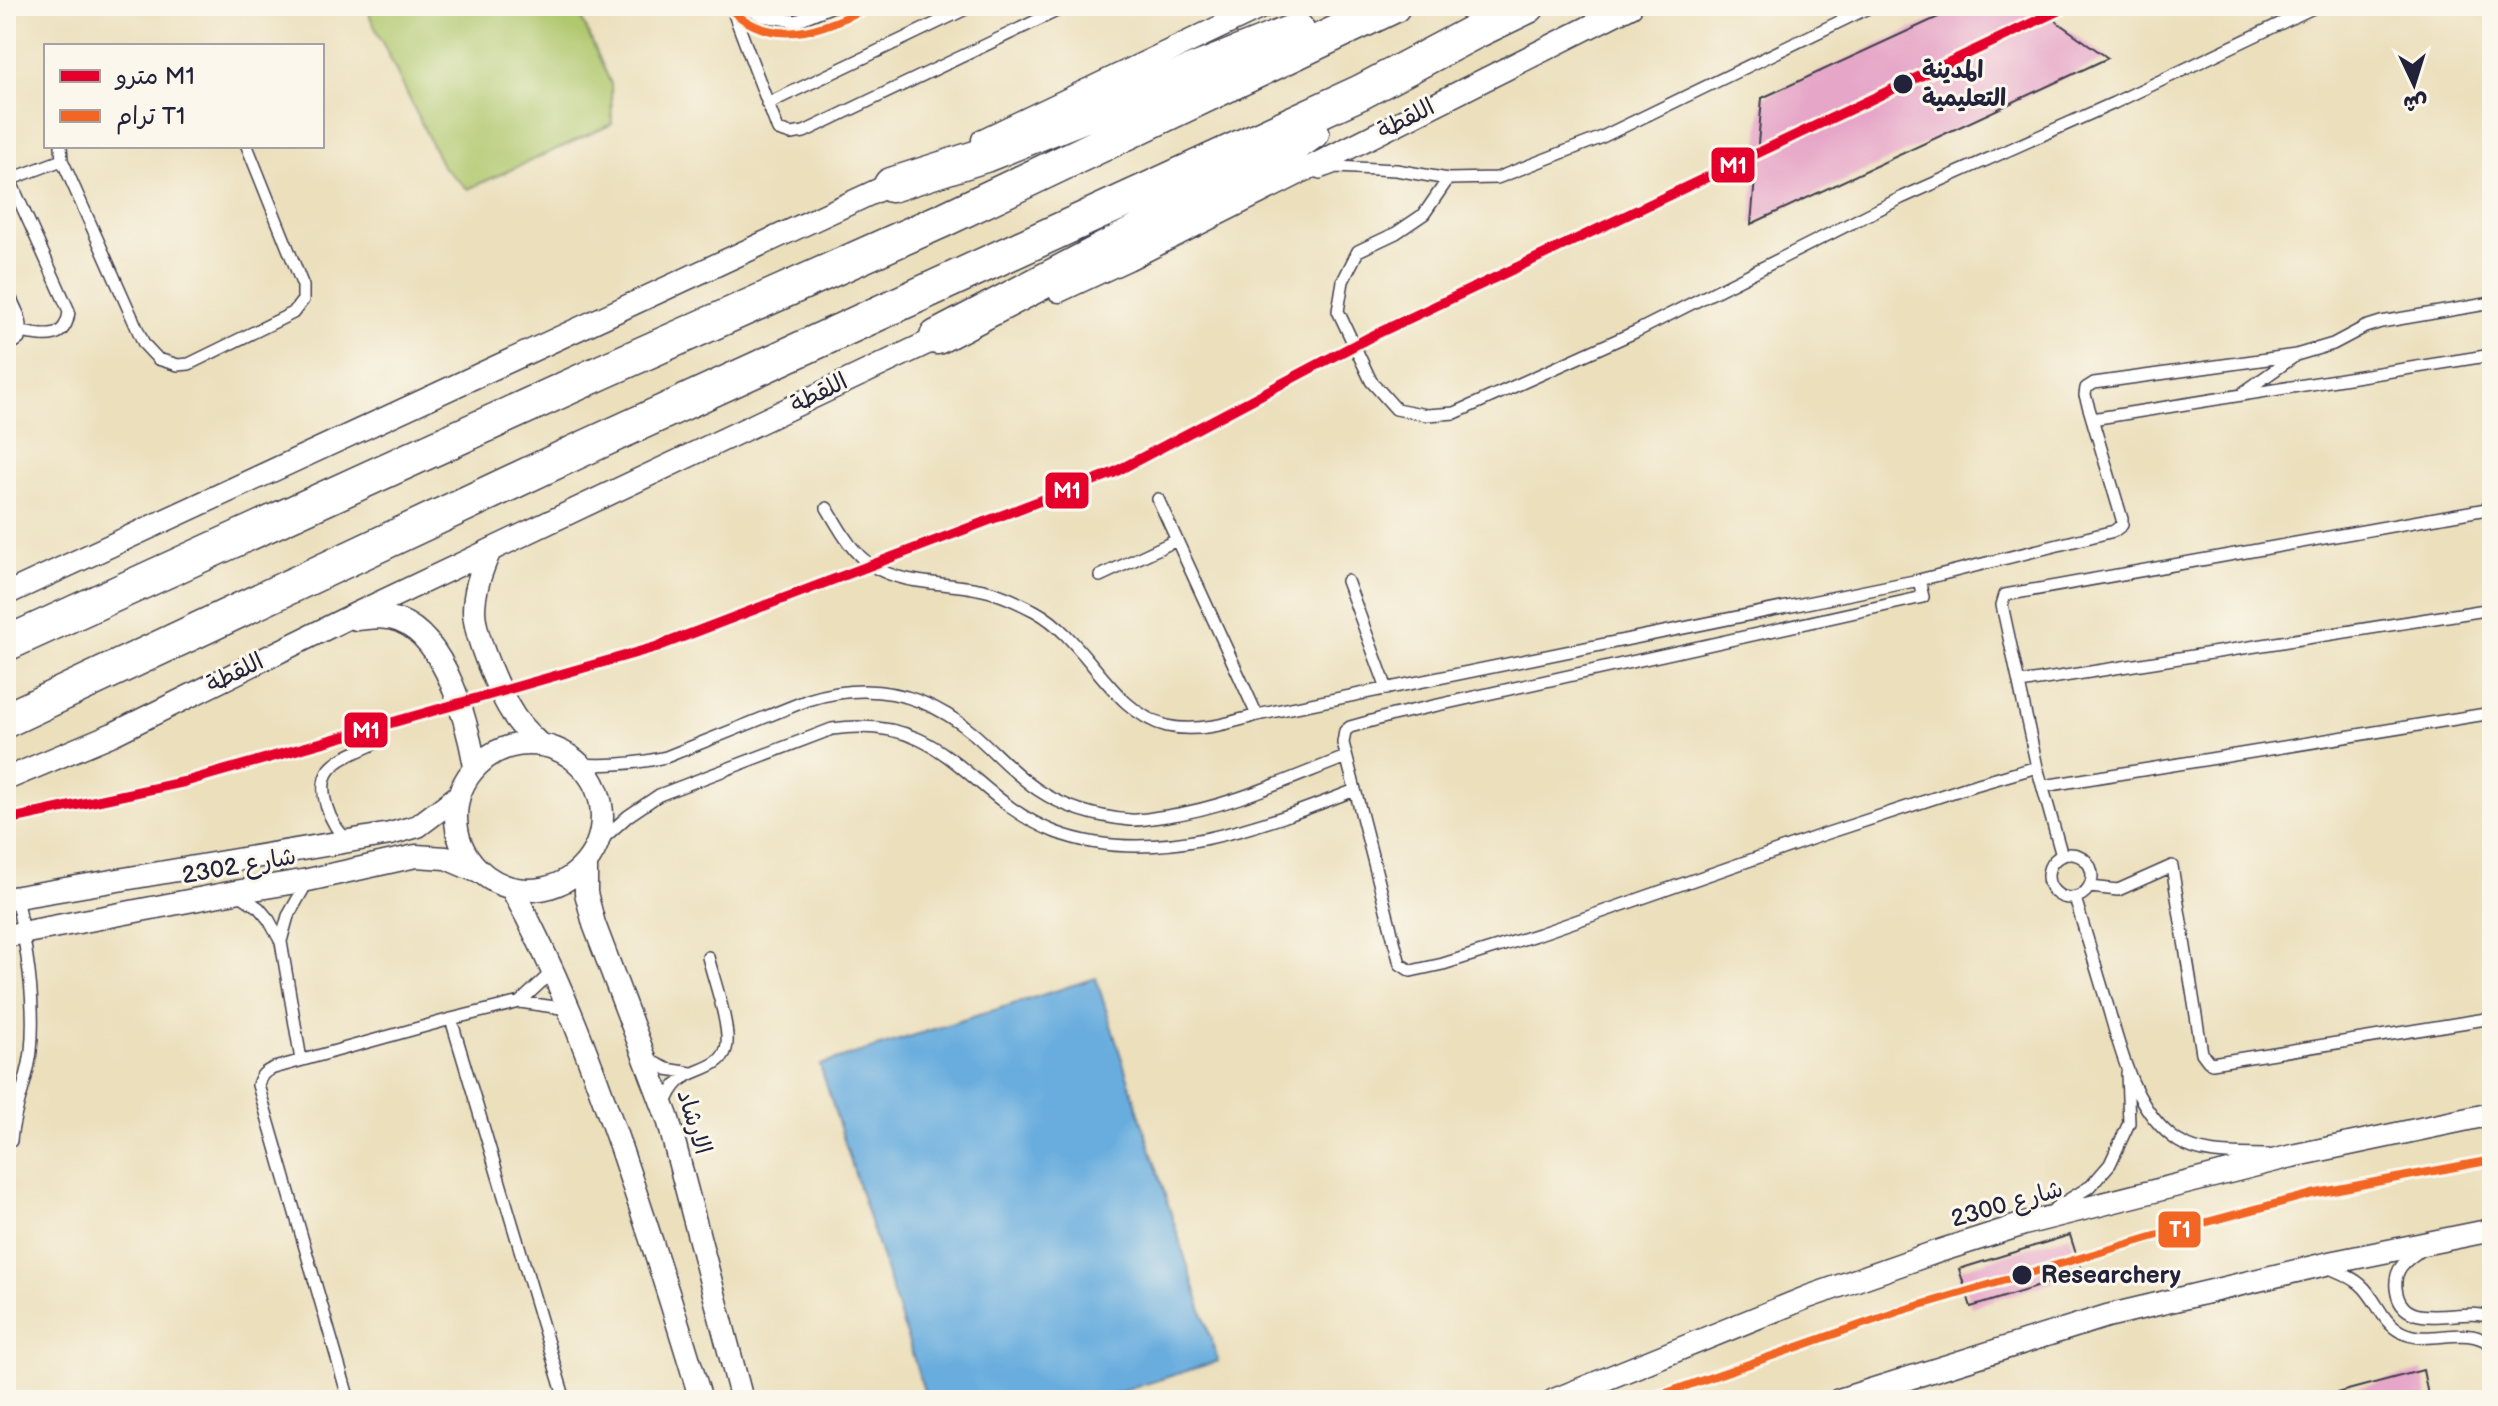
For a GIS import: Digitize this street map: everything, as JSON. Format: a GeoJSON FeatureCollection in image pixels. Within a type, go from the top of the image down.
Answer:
{"type":"FeatureCollection","features":[{"type":"Feature","properties":{"kind":"main road"},"geometry":{"type":"LineString","coordinates":[[891,185],[985,155],[1361,6]]}},
{"type":"Feature","properties":{"kind":"main road"},"geometry":{"type":"LineString","coordinates":[[6,644],[929,226],[1393,6]]}},
{"type":"Feature","properties":{"kind":"main road","name":"اللقطة"},"geometry":{"type":"LineString","coordinates":[[6,720],[562,459],[1361,92],[1528,6]]}},
{"type":"Feature","properties":{"kind":"main road"},"geometry":{"type":"LineString","coordinates":[[937,337],[1281,154],[1361,92]]}},
{"type":"Feature","properties":{"kind":"street"},"geometry":{"type":"LineString","coordinates":[[6,594],[891,185],[1264,6]]}},
{"type":"Feature","properties":{"kind":"street","name":"اللقطة"},"geometry":{"type":"LineString","coordinates":[[6,779],[113,734],[343,620],[937,337],[1037,301],[1128,259],[1631,6]]}},
{"type":"Feature","properties":{"kind":"street"},"geometry":{"type":"LineString","coordinates":[[490,551],[476,590],[476,631],[506,703],[523,728],[539,744]]}},
{"type":"Feature","properties":{"kind":"street"},"geometry":{"type":"LineString","coordinates":[[343,620],[392,619],[415,630],[427,642],[451,683],[467,729],[475,766]]}},
{"type":"Feature","properties":{"kind":"street"},"geometry":{"type":"LineString","coordinates":[[522,744],[539,744],[561,751],[579,764],[593,781],[601,801],[602,823],[592,854],[571,877],[553,886],[532,890],[512,889],[479,872],[466,856],[457,837],[455,817],[458,796],[475,766],[489,755],[522,744]]}},
{"type":"Feature","properties":{"kind":"street","name":"شارع 2302"},"geometry":{"type":"LineString","coordinates":[[11,898],[320,836],[350,841],[406,831],[429,819],[458,796]]}},
{"type":"Feature","properties":{"kind":"street","name":"الارشاد"},"geometry":{"type":"LineString","coordinates":[[592,854],[586,893],[594,924],[664,1109],[742,1400]]}},
{"type":"Feature","properties":{"kind":"street","name":"شارع 2302"},"geometry":{"type":"LineString","coordinates":[[15,934],[308,880],[416,856],[446,858],[479,872]]}},
{"type":"Feature","properties":{"kind":"street"},"geometry":{"type":"LineString","coordinates":[[512,889],[541,941],[593,1067],[656,1252],[701,1400]]}},
{"type":"Feature","properties":{"kind":"street","name":"شارع 2300"},"geometry":{"type":"LineString","coordinates":[[1554,1400],[1808,1297],[2024,1224],[2292,1156],[2492,1114]]}},
{"type":"Feature","properties":{"kind":"street"},"geometry":{"type":"LineString","coordinates":[[1839,1400],[2077,1325],[2322,1265],[2492,1230]]}},
{"type":"Feature","properties":{"kind":"lane"},"geometry":{"type":"LineString","coordinates":[[731,6],[778,130],[791,134],[804,132],[1067,6]]}},
{"type":"Feature","properties":{"kind":"lane"},"geometry":{"type":"LineString","coordinates":[[744,6],[763,16],[796,21],[833,6]]}},
{"type":"Feature","properties":{"kind":"lane"},"geometry":{"type":"LineString","coordinates":[[767,104],[972,6]]}},
{"type":"Feature","properties":{"kind":"lane"},"geometry":{"type":"LineString","coordinates":[[1128,259],[1233,219],[1312,176],[1336,167],[1396,170],[1448,179],[1497,178],[1600,138],[1872,6]]}},
{"type":"Feature","properties":{"kind":"lane"},"geometry":{"type":"LineString","coordinates":[[1448,179],[1424,214],[1396,233],[1358,251],[1343,281],[1338,311],[1371,381],[1396,409],[1427,415],[1455,413],[1635,332],[1901,198],[2114,103],[2317,6]]}},
{"type":"Feature","properties":{"kind":"lane"},"geometry":{"type":"LineString","coordinates":[[61,148],[62,160],[144,344],[158,359],[178,365],[198,359],[293,313],[303,300],[303,286],[248,148]]}},
{"type":"Feature","properties":{"kind":"lane"},"geometry":{"type":"LineString","coordinates":[[21,332],[54,335],[63,330],[69,311],[7,177],[62,160]]}},
{"type":"Feature","properties":{"kind":"lane"},"geometry":{"type":"LineString","coordinates":[[6,288],[19,316],[21,332],[19,339],[6,348]]}},
{"type":"Feature","properties":{"kind":"lane"},"geometry":{"type":"LineString","coordinates":[[827,508],[858,555],[873,567],[909,579],[983,589],[1038,613],[1087,656],[1124,702],[1142,716],[1168,726],[1215,726],[1919,580],[2118,529],[2122,519],[2085,395],[2086,388],[2094,383],[2296,355],[2333,344],[2381,322],[2492,303]]}},
{"type":"Feature","properties":{"kind":"lane"},"geometry":{"type":"LineString","coordinates":[[2241,395],[2296,355]]}},
{"type":"Feature","properties":{"kind":"lane"},"geometry":{"type":"LineString","coordinates":[[2092,419],[2492,355]]}},
{"type":"Feature","properties":{"kind":"lane"},"geometry":{"type":"LineString","coordinates":[[1158,499],[1257,715]]}},
{"type":"Feature","properties":{"kind":"lane"},"geometry":{"type":"LineString","coordinates":[[2062,856],[2037,767],[2002,605],[2008,593],[2492,508]]}},
{"type":"Feature","properties":{"kind":"lane"},"geometry":{"type":"LineString","coordinates":[[1100,576],[1177,540]]}},
{"type":"Feature","properties":{"kind":"lane"},"geometry":{"type":"LineString","coordinates":[[1919,580],[1923,597],[1356,724],[1345,731],[1346,757],[1398,957],[1404,969],[1418,971],[1539,934],[1932,798],[2037,767]]}},
{"type":"Feature","properties":{"kind":"lane"},"geometry":{"type":"LineString","coordinates":[[1347,581],[1387,689]]}},
{"type":"Feature","properties":{"kind":"lane"},"geometry":{"type":"LineString","coordinates":[[2020,683],[2492,609]]}},
{"type":"Feature","properties":{"kind":"lane"},"geometry":{"type":"LineString","coordinates":[[579,764],[611,766],[666,757],[808,700],[857,690],[888,692],[915,699],[970,731],[1037,790],[1068,806],[1105,816],[1135,820],[1193,812],[1346,757]]}},
{"type":"Feature","properties":{"kind":"lane"},"geometry":{"type":"LineString","coordinates":[[2044,786],[2492,713]]}},
{"type":"Feature","properties":{"kind":"lane"},"geometry":{"type":"LineString","coordinates":[[592,854],[628,816],[659,795],[832,729],[856,726],[904,732],[927,742],[1023,815],[1054,831],[1092,843],[1171,845],[1200,840],[1355,790]]}},
{"type":"Feature","properties":{"kind":"lane"},"geometry":{"type":"LineString","coordinates":[[350,841],[338,832],[328,814],[324,781],[336,763],[376,743]]}},
{"type":"Feature","properties":{"kind":"lane"},"geometry":{"type":"LineString","coordinates":[[320,836],[328,814]]}},
{"type":"Feature","properties":{"kind":"lane"},"geometry":{"type":"LineString","coordinates":[[2070,854],[2086,861],[2091,869],[2090,887],[2075,898],[2059,895],[2050,883],[2051,867],[2062,856],[2070,854]]}},
{"type":"Feature","properties":{"kind":"lane"},"geometry":{"type":"LineString","coordinates":[[2090,887],[2118,890],[2172,866],[2202,1053],[2212,1063],[2492,1018]]}},
{"type":"Feature","properties":{"kind":"lane"},"geometry":{"type":"LineString","coordinates":[[281,942],[288,916],[308,880]]}},
{"type":"Feature","properties":{"kind":"lane"},"geometry":{"type":"LineString","coordinates":[[235,892],[259,908],[281,942],[301,1060]]}},
{"type":"Feature","properties":{"kind":"lane"},"geometry":{"type":"LineString","coordinates":[[11,898],[15,934],[29,978],[32,1043],[11,1141]]}},
{"type":"Feature","properties":{"kind":"lane"},"geometry":{"type":"LineString","coordinates":[[2075,898],[2127,1068],[2149,1113],[2180,1142],[2198,1149],[2218,1153],[2292,1156]]}},
{"type":"Feature","properties":{"kind":"lane"},"geometry":{"type":"LineString","coordinates":[[664,1109],[675,1087],[692,1073],[717,1062],[727,1046],[725,1023],[708,957]]}},
{"type":"Feature","properties":{"kind":"lane"},"geometry":{"type":"LineString","coordinates":[[520,1002],[554,970]]}},
{"type":"Feature","properties":{"kind":"lane"},"geometry":{"type":"LineString","coordinates":[[349,1400],[258,1085],[260,1077],[266,1071],[301,1060],[520,1002],[570,1009]]}},
{"type":"Feature","properties":{"kind":"lane"},"geometry":{"type":"LineString","coordinates":[[451,1019],[565,1400]]}},
{"type":"Feature","properties":{"kind":"lane"},"geometry":{"type":"LineString","coordinates":[[644,1057],[667,1069],[692,1073]]}},
{"type":"Feature","properties":{"kind":"lane"},"geometry":{"type":"LineString","coordinates":[[2024,1224],[2091,1186],[2110,1164],[2129,1123],[2127,1068]]}},
{"type":"Feature","properties":{"kind":"lane"},"geometry":{"type":"LineString","coordinates":[[2435,1241],[2399,1267],[2395,1278],[2401,1304],[2411,1313],[2429,1317],[2467,1314],[2492,1318]]}},
{"type":"Feature","properties":{"kind":"lane"},"geometry":{"type":"LineString","coordinates":[[2322,1265],[2361,1285],[2388,1323],[2401,1332],[2415,1337],[2473,1335],[2492,1345]]}},
{"type":"Feature","properties":{"kind":"green space"},"geometry":{"type":"Polygon","coordinates":[[[369,6],[576,6],[611,84],[612,124],[468,189],[442,166],[370,17],[369,6]]]}},
{"type":"Feature","properties":{"kind":"water"},"geometry":{"type":"Polygon","coordinates":[[[1096,978],[1218,1361],[1095,1400],[927,1400],[820,1065],[1096,978]]]}},
{"type":"Feature","properties":{"kind":"building"},"geometry":{"type":"Polygon","coordinates":[[[1962,6],[2034,6],[2108,58],[1751,224],[1762,98],[1962,6]]]}},
{"type":"Feature","properties":{"kind":"building"},"geometry":{"type":"Polygon","coordinates":[[[2070,1235],[2082,1273],[1971,1307],[1959,1269],[2070,1235]]]}},
{"type":"Feature","properties":{"kind":"building"},"geometry":{"type":"Polygon","coordinates":[[[2423,1370],[2429,1400],[2330,1400],[2329,1395],[2423,1370]]]}},
{"type":"Feature","properties":{"kind":"tram line","name":"T1"},"geometry":{"type":"LineString","coordinates":[[727,6],[762,29],[780,32],[816,28],[871,6]]}},
{"type":"Feature","properties":{"kind":"tram line"},"geometry":{"type":"LineString","coordinates":[[1646,1400],[1900,1311],[2155,1236],[2312,1194],[2492,1160]]}},
{"type":"Feature","properties":{"kind":"tram line","name":"T1"},"geometry":{"type":"LineString","coordinates":[[1646,1400],[1900,1311],[2155,1236],[2312,1194],[2492,1160]]}},
{"type":"Feature","properties":{"kind":"metro line","name":"M1"},"geometry":{"type":"LineString","coordinates":[[6,820],[184,782],[656,647],[1113,473],[1372,336],[2068,6]]}},
{"type":"Feature","properties":{"kind":"place","name":"المدينة التعليمية"},"geometry":{"type":"Point","coordinates":[1903,84]}},
{"type":"Feature","properties":{"kind":"place","name":"Researchery"},"geometry":{"type":"Point","coordinates":[2022,1275]}}]}
